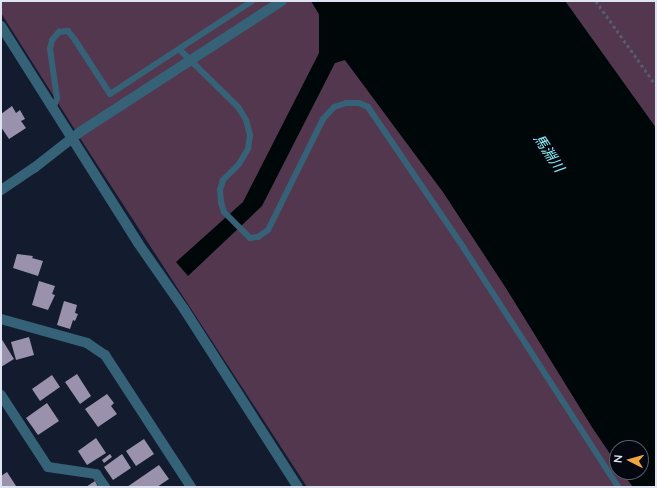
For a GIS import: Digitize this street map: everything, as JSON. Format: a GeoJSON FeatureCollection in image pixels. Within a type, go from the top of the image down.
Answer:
{"type":"FeatureCollection","features":[{"type":"Feature","properties":{"kind":"street"},"geometry":{"type":"LineString","coordinates":[[1,190],[34,168],[80,132],[282,1]]}},
{"type":"Feature","properties":{"kind":"street"},"geometry":{"type":"LineString","coordinates":[[1,26],[138,243],[184,309],[298,487]]}},
{"type":"Feature","properties":{"kind":"street"},"geometry":{"type":"LineString","coordinates":[[1,320],[87,343],[105,355],[192,487]]}},
{"type":"Feature","properties":{"kind":"street"},"geometry":{"type":"LineString","coordinates":[[1,395],[48,467],[96,474],[105,487]]}},
{"type":"Feature","properties":{"kind":"lane"},"geometry":{"type":"LineString","coordinates":[[53,109],[57,98],[50,49],[52,40],[59,32],[68,31],[110,94],[252,1]]}},
{"type":"Feature","properties":{"kind":"lane"},"geometry":{"type":"LineString","coordinates":[[179,49],[238,107],[246,120],[250,135],[248,149],[239,164],[223,180],[220,190],[220,202],[224,212],[250,238],[258,237],[268,230],[323,119],[334,107],[346,103],[358,102],[368,107],[459,240],[618,487]]}},
{"type":"Feature","properties":{"kind":"path"},"geometry":{"type":"LineString","coordinates":[[596,1],[656,85]]}},
{"type":"Feature","properties":{"kind":"shaded area"},"geometry":{"type":"Polygon","coordinates":[[[1,1],[311,1],[319,14],[319,53],[345,60],[443,192],[506,288],[609,452],[609,480],[628,480],[633,487],[307,487],[89,152],[1,13],[1,1]]]}},
{"type":"Feature","properties":{"kind":"shaded area"},"geometry":{"type":"Polygon","coordinates":[[[565,1],[656,1],[656,128],[565,1]]]}},
{"type":"Feature","properties":{"kind":"water","name":"馬淵川"},"geometry":{"type":"Polygon","coordinates":[[[311,1],[565,1],[656,128],[656,487],[633,487],[628,480],[649,480],[649,440],[609,440],[609,452],[506,288],[443,192],[345,60],[335,63],[262,206],[188,276],[176,262],[243,202],[319,53],[319,14],[311,1]]]}},
{"type":"Feature","properties":{"kind":"building"},"geometry":{"type":"Polygon","coordinates":[[[12,106],[16,113],[20,110],[25,119],[21,121],[26,128],[9,139],[1,127],[1,114],[12,106]]]}},
{"type":"Feature","properties":{"kind":"building"},"geometry":{"type":"Polygon","coordinates":[[[17,254],[33,256],[32,258],[43,261],[38,276],[13,268],[17,254]]]}},
{"type":"Feature","properties":{"kind":"building"},"geometry":{"type":"Polygon","coordinates":[[[39,281],[55,286],[52,294],[55,295],[48,310],[32,305],[39,281]]]}},
{"type":"Feature","properties":{"kind":"building"},"geometry":{"type":"Polygon","coordinates":[[[64,301],[77,305],[75,313],[78,314],[75,321],[73,320],[70,329],[57,325],[64,301]]]}},
{"type":"Feature","properties":{"kind":"building"},"geometry":{"type":"Polygon","coordinates":[[[29,337],[34,355],[16,360],[11,342],[29,337]]]}},
{"type":"Feature","properties":{"kind":"building"},"geometry":{"type":"Polygon","coordinates":[[[1,338],[14,359],[1,367],[1,338]]]}},
{"type":"Feature","properties":{"kind":"building"},"geometry":{"type":"Polygon","coordinates":[[[77,374],[91,396],[80,404],[65,382],[77,374]]]}},
{"type":"Feature","properties":{"kind":"building"},"geometry":{"type":"Polygon","coordinates":[[[52,375],[60,387],[40,401],[32,389],[52,375]]]}},
{"type":"Feature","properties":{"kind":"building"},"geometry":{"type":"Polygon","coordinates":[[[107,394],[114,403],[111,406],[117,414],[98,427],[85,409],[107,394]]]}},
{"type":"Feature","properties":{"kind":"building"},"geometry":{"type":"Polygon","coordinates":[[[47,403],[59,421],[38,435],[26,418],[47,403]]]}},
{"type":"Feature","properties":{"kind":"building"},"geometry":{"type":"Polygon","coordinates":[[[96,438],[106,453],[87,465],[78,451],[96,438]]]}},
{"type":"Feature","properties":{"kind":"building"},"geometry":{"type":"Polygon","coordinates":[[[144,439],[154,454],[136,466],[126,451],[144,439]]]}},
{"type":"Feature","properties":{"kind":"building"},"geometry":{"type":"Polygon","coordinates":[[[110,454],[112,457],[104,463],[102,460],[110,454]]]}},
{"type":"Feature","properties":{"kind":"building"},"geometry":{"type":"Polygon","coordinates":[[[122,454],[131,468],[113,480],[104,467],[122,454]]]}},
{"type":"Feature","properties":{"kind":"building"},"geometry":{"type":"Polygon","coordinates":[[[159,465],[169,479],[157,487],[127,487],[159,465]]]}},
{"type":"Feature","properties":{"kind":"building"},"geometry":{"type":"Polygon","coordinates":[[[7,472],[16,486],[1,487],[1,476],[7,472]]]}},
{"type":"Feature","properties":{"kind":"building"},"geometry":{"type":"Polygon","coordinates":[[[95,481],[98,487],[86,487],[95,481]]]}}]}
